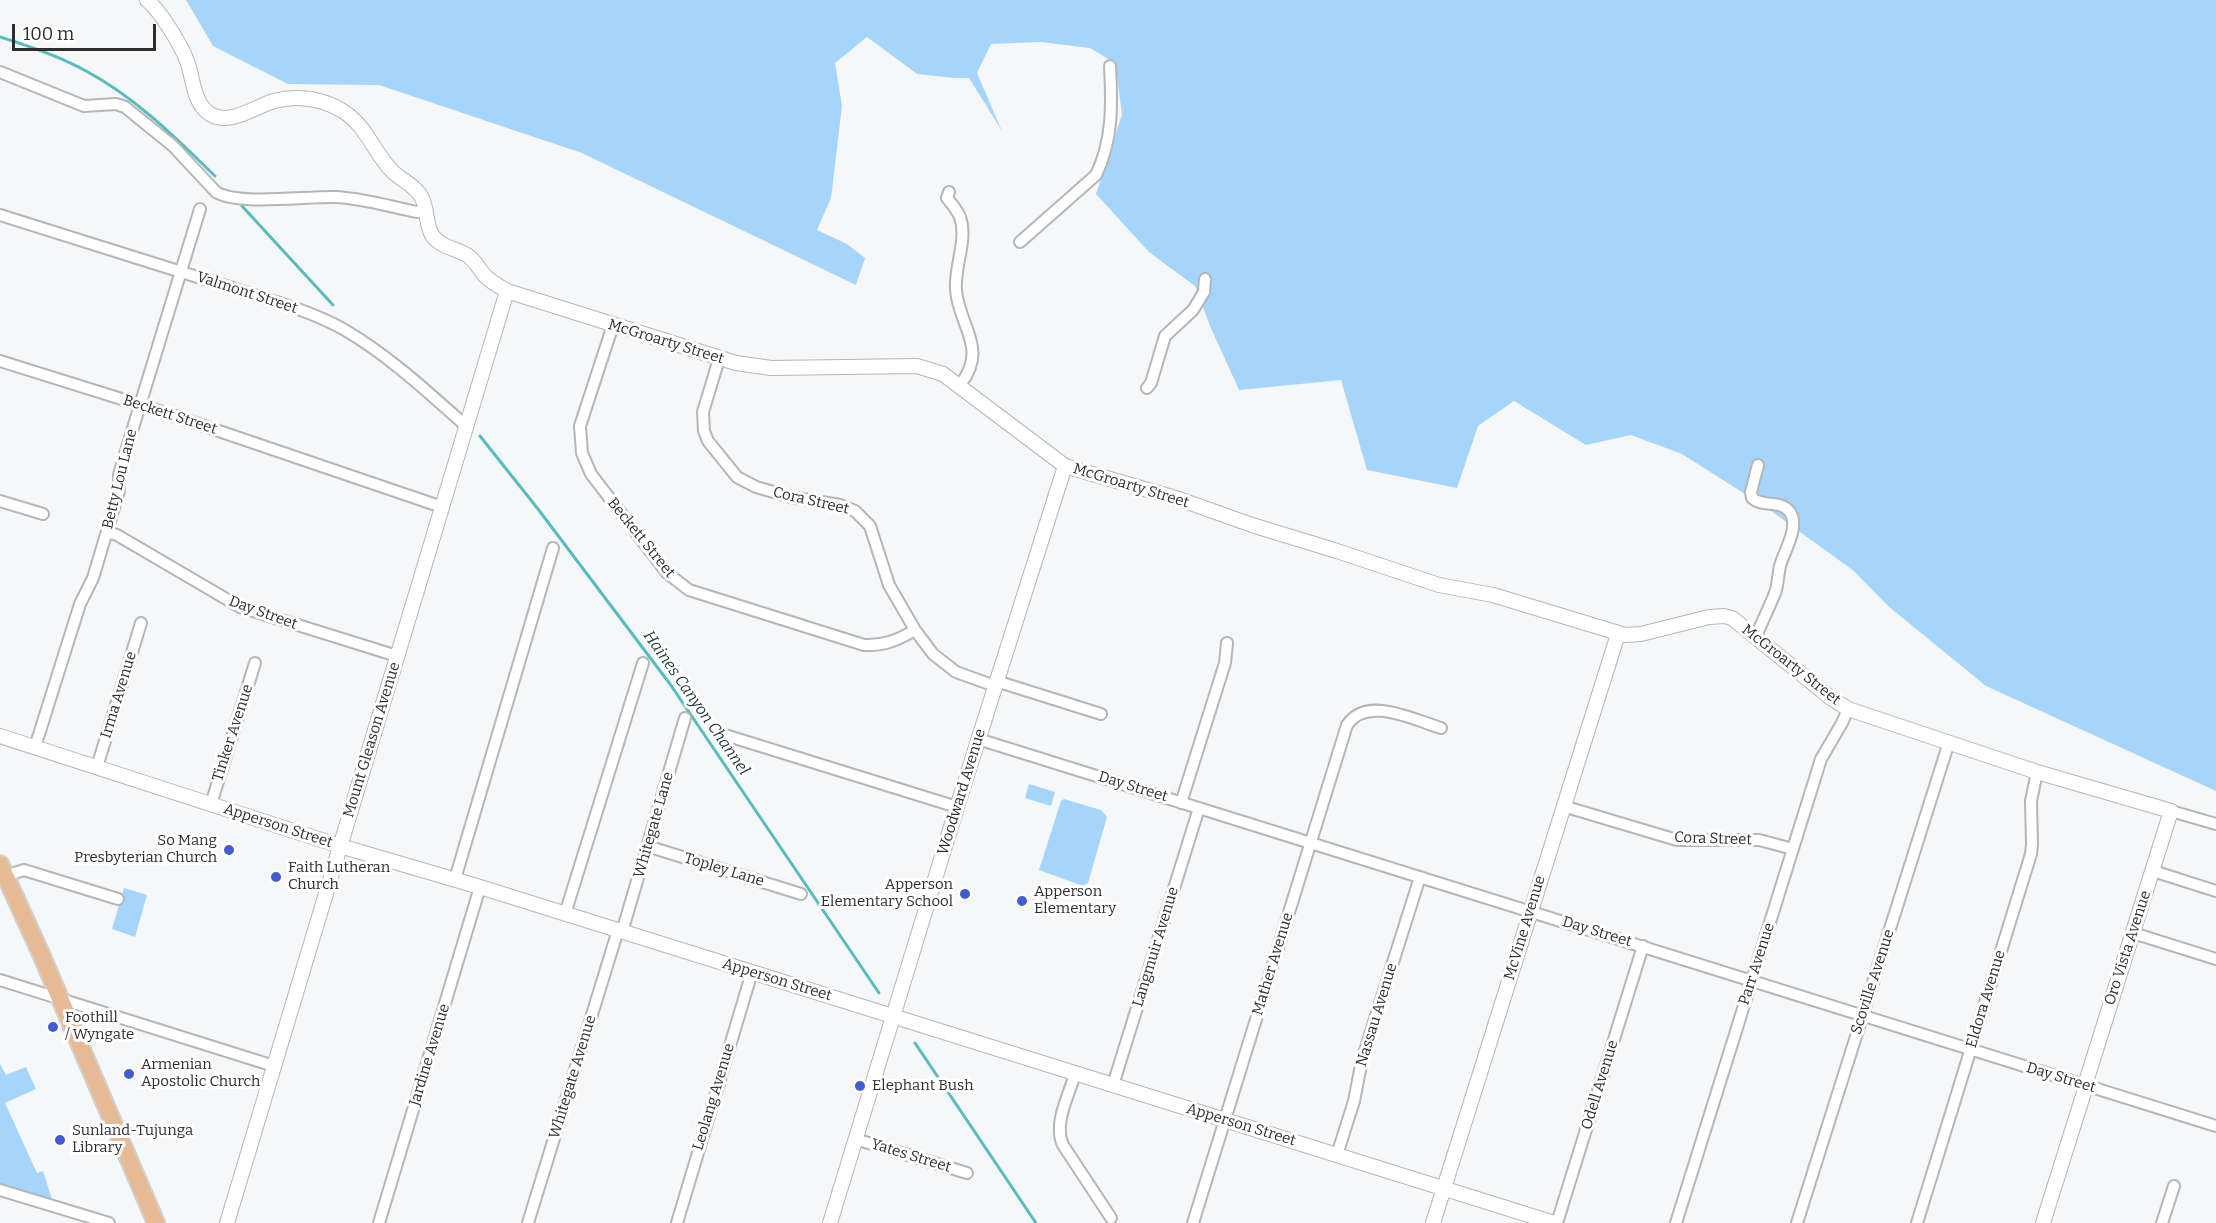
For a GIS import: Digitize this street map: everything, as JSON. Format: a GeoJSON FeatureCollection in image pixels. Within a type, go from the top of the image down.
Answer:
{"type":"FeatureCollection","features":[{"type":"Feature","properties":{"kind":"main road"},"geometry":{"type":"LineString","coordinates":[[3,870],[156,1223]]}},
{"type":"Feature","properties":{"kind":"street","name":"McGroarty Street"},"geometry":{"type":"LineString","coordinates":[[147,0],[160,15],[184,53],[199,102],[210,114],[228,118],[274,101],[296,99],[314,100],[334,106],[353,118],[393,172],[420,194],[434,237],[445,246],[470,257],[488,279],[507,291],[719,359],[771,368],[917,366],[940,372],[1065,466],[1179,499],[1438,585],[1493,595],[1618,634],[1632,635],[1688,621],[1724,616],[1732,618],[1831,698],[1848,709],[2037,772],[2216,824]]}},
{"type":"Feature","properties":{"kind":"street"},"geometry":{"type":"LineString","coordinates":[[1020,242],[1096,175],[1103,161],[1110,133],[1112,111],[1110,66]]}},
{"type":"Feature","properties":{"kind":"street"},"geometry":{"type":"LineString","coordinates":[[0,72],[84,106],[122,105],[173,146],[216,192],[226,196],[244,199],[336,197],[417,212],[427,211]]}},
{"type":"Feature","properties":{"kind":"street"},"geometry":{"type":"LineString","coordinates":[[949,192],[947,198],[957,210],[962,227],[956,292],[971,337],[973,355],[968,375],[960,385]]}},
{"type":"Feature","properties":{"kind":"street","name":"Betty Lou Lane"},"geometry":{"type":"LineString","coordinates":[[35,747],[80,604],[93,578],[119,491],[119,475],[200,209]]}},
{"type":"Feature","properties":{"kind":"street","name":"Valmont Street"},"geometry":{"type":"LineString","coordinates":[[0,215],[303,312],[343,329],[389,362],[466,426]]}},
{"type":"Feature","properties":{"kind":"street"},"geometry":{"type":"LineString","coordinates":[[1147,388],[1151,383],[1165,336],[1193,310],[1204,292],[1205,279]]}},
{"type":"Feature","properties":{"kind":"street","name":"Mount Gleason Avenue"},"geometry":{"type":"LineString","coordinates":[[227,1223],[507,291]]}},
{"type":"Feature","properties":{"kind":"street","name":"Beckett Street"},"geometry":{"type":"LineString","coordinates":[[613,325],[580,426],[582,453],[591,474],[667,573],[689,590],[864,645],[878,646],[897,641],[915,630]]}},
{"type":"Feature","properties":{"kind":"street","name":"Cora Street"},"geometry":{"type":"LineString","coordinates":[[719,359],[703,412],[704,431],[708,441],[737,477],[746,483],[791,498],[840,505],[861,516],[871,530],[889,585],[915,630],[933,654],[947,667],[964,676],[996,683],[1101,714]]}},
{"type":"Feature","properties":{"kind":"street","name":"Beckett Street"},"geometry":{"type":"LineString","coordinates":[[0,361],[140,405],[442,507]]}},
{"type":"Feature","properties":{"kind":"street"},"geometry":{"type":"LineString","coordinates":[[1756,636],[1776,591],[1780,566],[1793,528],[1791,514],[1784,507],[1759,502],[1752,498],[1751,492],[1758,465]]}},
{"type":"Feature","properties":{"kind":"street","name":"Woodward Avenue"},"geometry":{"type":"LineString","coordinates":[[830,1223],[892,1016],[1065,466]]}},
{"type":"Feature","properties":{"kind":"street"},"geometry":{"type":"LineString","coordinates":[[0,501],[43,514]]}},
{"type":"Feature","properties":{"kind":"street","name":"Day Street"},"geometry":{"type":"LineString","coordinates":[[107,532],[117,535],[240,607],[397,656]]}},
{"type":"Feature","properties":{"kind":"street"},"geometry":{"type":"LineString","coordinates":[[455,879],[553,548]]}},
{"type":"Feature","properties":{"kind":"street","name":"Irma Avenue"},"geometry":{"type":"LineString","coordinates":[[97,767],[141,623]]}},
{"type":"Feature","properties":{"kind":"street","name":"McVine Avenue"},"geometry":{"type":"LineString","coordinates":[[1433,1223],[1618,634]]}},
{"type":"Feature","properties":{"kind":"street"},"geometry":{"type":"LineString","coordinates":[[1181,802],[1225,663],[1227,643]]}},
{"type":"Feature","properties":{"kind":"street","name":"Tinker Avenue"},"geometry":{"type":"LineString","coordinates":[[211,804],[255,663]]}},
{"type":"Feature","properties":{"kind":"street"},"geometry":{"type":"LineString","coordinates":[[565,914],[642,663]]}},
{"type":"Feature","properties":{"kind":"street","name":"Parr Avenue"},"geometry":{"type":"LineString","coordinates":[[1676,1223],[1821,759],[1848,709]]}},
{"type":"Feature","properties":{"kind":"street","name":"Mather Avenue"},"geometry":{"type":"LineString","coordinates":[[1193,1223],[1347,725],[1351,719],[1362,712],[1374,710],[1441,728]]}},
{"type":"Feature","properties":{"kind":"street","name":"Whitegate Lane"},"geometry":{"type":"LineString","coordinates":[[620,931],[685,718]]}},
{"type":"Feature","properties":{"kind":"street"},"geometry":{"type":"LineString","coordinates":[[725,735],[957,807]]}},
{"type":"Feature","properties":{"kind":"street","name":"Apperson Street"},"geometry":{"type":"LineString","coordinates":[[0,736],[340,846],[455,879],[1555,1223]]}},
{"type":"Feature","properties":{"kind":"street","name":"Day Street"},"geometry":{"type":"LineString","coordinates":[[978,739],[2216,1126]]}},
{"type":"Feature","properties":{"kind":"street","name":"Scoville Avenue"},"geometry":{"type":"LineString","coordinates":[[1797,1223],[1949,742]]}},
{"type":"Feature","properties":{"kind":"street","name":"Eldora Avenue"},"geometry":{"type":"LineString","coordinates":[[1917,1223],[2032,849],[2031,801],[2037,772]]}},
{"type":"Feature","properties":{"kind":"street","name":"Cora Street"},"geometry":{"type":"LineString","coordinates":[[1563,806],[1677,840],[1759,840],[1794,849]]}},
{"type":"Feature","properties":{"kind":"street","name":"Langmuir Avenue"},"geometry":{"type":"LineString","coordinates":[[1113,1085],[1199,808]]}},
{"type":"Feature","properties":{"kind":"street","name":"Oro Vista Avenue"},"geometry":{"type":"LineString","coordinates":[[2043,1223],[2171,811]]}},
{"type":"Feature","properties":{"kind":"street","name":"Topley Lane"},"geometry":{"type":"LineString","coordinates":[[647,846],[801,894]]}},
{"type":"Feature","properties":{"kind":"street"},"geometry":{"type":"LineString","coordinates":[[3,870],[24,870],[118,899]]}},
{"type":"Feature","properties":{"kind":"street"},"geometry":{"type":"LineString","coordinates":[[2152,871],[2216,891]]}},
{"type":"Feature","properties":{"kind":"street","name":"Nassau Avenue"},"geometry":{"type":"LineString","coordinates":[[1337,1155],[1354,1101],[1368,1041],[1420,877]]}},
{"type":"Feature","properties":{"kind":"street","name":"Jardine Avenue"},"geometry":{"type":"LineString","coordinates":[[379,1223],[480,887]]}},
{"type":"Feature","properties":{"kind":"street","name":"Whitegate Avenue"},"geometry":{"type":"LineString","coordinates":[[528,1223],[620,931]]}},
{"type":"Feature","properties":{"kind":"street"},"geometry":{"type":"LineString","coordinates":[[2133,933],[2216,959]]}},
{"type":"Feature","properties":{"kind":"street","name":"Odell Avenue"},"geometry":{"type":"LineString","coordinates":[[1555,1223],[1643,946]]}},
{"type":"Feature","properties":{"kind":"street","name":"Leolang Avenue"},"geometry":{"type":"LineString","coordinates":[[677,1223],[752,972]]}},
{"type":"Feature","properties":{"kind":"street"},"geometry":{"type":"LineString","coordinates":[[0,980],[274,1066]]}},
{"type":"Feature","properties":{"kind":"street"},"geometry":{"type":"LineString","coordinates":[[1075,1074],[1059,1126],[1060,1137],[1111,1218]]}},
{"type":"Feature","properties":{"kind":"street","name":"Yates Street"},"geometry":{"type":"LineString","coordinates":[[855,1139],[967,1173]]}},
{"type":"Feature","properties":{"kind":"street"},"geometry":{"type":"LineString","coordinates":[[2162,1223],[2174,1186]]}},
{"type":"Feature","properties":{"kind":"street"},"geometry":{"type":"LineString","coordinates":[[0,1190],[109,1223]]}},
{"type":"Feature","properties":{"kind":"shaded area"},"geometry":{"type":"Polygon","coordinates":[[[186,0],[2216,0],[2216,791],[1986,686],[1888,606],[1854,571],[1767,508],[1682,454],[1631,435],[1586,445],[1514,401],[1478,426],[1457,488],[1367,470],[1341,380],[1239,390],[1195,286],[1149,252],[1096,194],[1122,114],[1115,63],[1090,48],[1041,42],[991,44],[977,73],[1002,131],[969,78],[917,74],[867,37],[835,63],[842,106],[831,198],[817,230],[847,244],[865,258],[856,285],[582,153],[379,85],[288,84],[213,46],[186,0]]]}},
{"type":"Feature","properties":{"kind":"shaded area"},"geometry":{"type":"Polygon","coordinates":[[[1029,784],[1055,792],[1051,806],[1025,798],[1029,784]]]}},
{"type":"Feature","properties":{"kind":"shaded area"},"geometry":{"type":"Polygon","coordinates":[[[1064,799],[1101,810],[1107,817],[1088,883],[1083,886],[1039,870],[1061,801],[1064,799]]]}},
{"type":"Feature","properties":{"kind":"shaded area"},"geometry":{"type":"Polygon","coordinates":[[[124,888],[147,895],[135,937],[112,929],[124,888]]]}},
{"type":"Feature","properties":{"kind":"shaded area"},"geometry":{"type":"Polygon","coordinates":[[[0,1064],[6,1075],[26,1067],[36,1089],[5,1103],[37,1173],[43,1171],[52,1199],[0,1183],[0,1064]]]}},
{"type":"Feature","properties":{"kind":"waterway","name":"Haines Canyon Channel"},"geometry":{"type":"LineString","coordinates":[[0,37],[55,56],[104,81],[154,119],[215,176]]}},
{"type":"Feature","properties":{"kind":"waterway","name":"Haines Canyon Channel"},"geometry":{"type":"LineString","coordinates":[[242,206],[333,305]]}},
{"type":"Feature","properties":{"kind":"waterway","name":"Haines Canyon Channel"},"geometry":{"type":"LineString","coordinates":[[480,436],[670,684],[879,993]]}},
{"type":"Feature","properties":{"kind":"waterway","name":"Haines Canyon Channel"},"geometry":{"type":"LineString","coordinates":[[915,1043],[1036,1223]]}},
{"type":"Feature","properties":{"kind":"place","name":"So Mang Presbyterian Church"},"geometry":{"type":"Point","coordinates":[229,850]}},
{"type":"Feature","properties":{"kind":"place","name":"Faith Lutheran Church"},"geometry":{"type":"Point","coordinates":[276,877]}},
{"type":"Feature","properties":{"kind":"place","name":"Apperson Elementary School"},"geometry":{"type":"Point","coordinates":[965,894]}},
{"type":"Feature","properties":{"kind":"place","name":"Apperson Elementary"},"geometry":{"type":"Point","coordinates":[1022,901]}},
{"type":"Feature","properties":{"kind":"place","name":"Foothill / Wyngate"},"geometry":{"type":"Point","coordinates":[53,1027]}},
{"type":"Feature","properties":{"kind":"place","name":"Armenian Apostolic Church"},"geometry":{"type":"Point","coordinates":[129,1074]}},
{"type":"Feature","properties":{"kind":"place","name":"Elephant Bush"},"geometry":{"type":"Point","coordinates":[860,1086]}},
{"type":"Feature","properties":{"kind":"place","name":"Sunland-Tujunga Library"},"geometry":{"type":"Point","coordinates":[60,1140]}}]}
